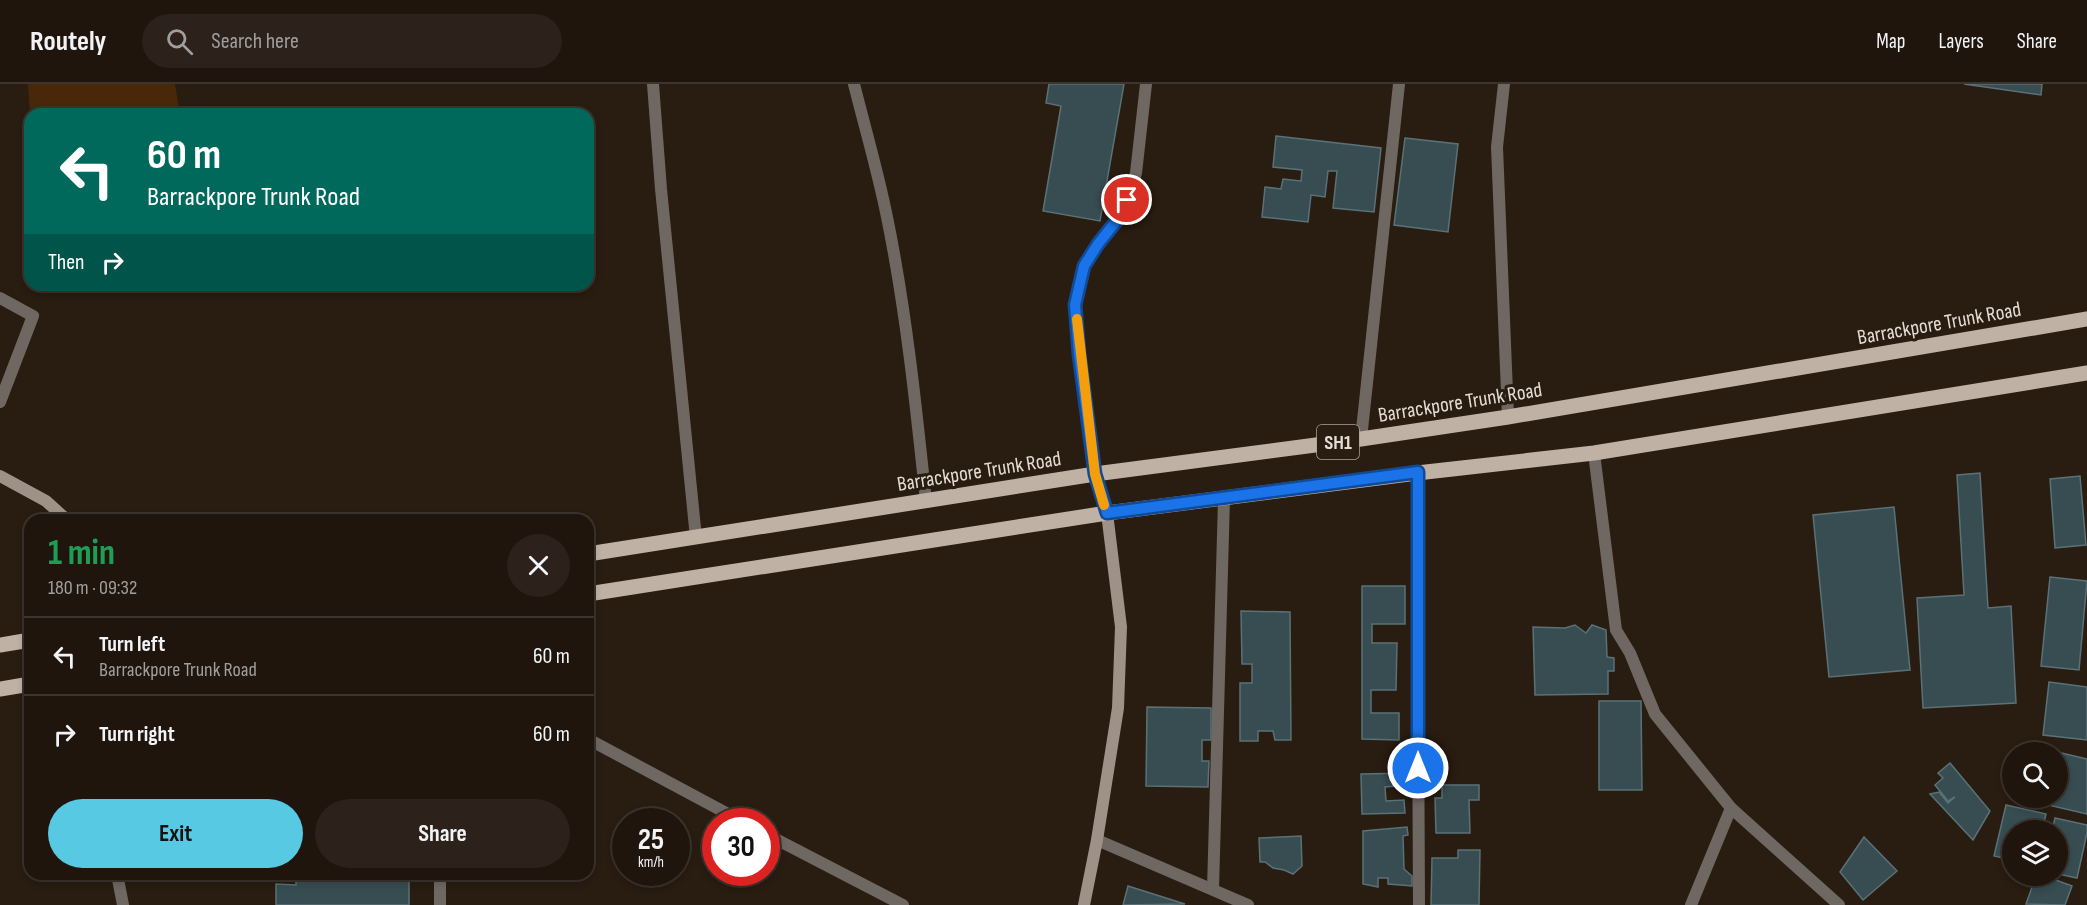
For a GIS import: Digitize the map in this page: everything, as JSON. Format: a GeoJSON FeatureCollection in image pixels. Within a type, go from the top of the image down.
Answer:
{"type":"FeatureCollection","features":[{"type":"Feature","properties":{"kind":"main road","name":"Barrackpore Trunk Road"},"geometry":{"type":"LineString","coordinates":[[594,553],[1095,474],[1508,417],[2087,319]]}},
{"type":"Feature","properties":{"kind":"main road","name":"SH1"},"geometry":{"type":"LineString","coordinates":[[594,593],[1107,513],[1418,472],[1594,453],[2087,373]]}},
{"type":"Feature","properties":{"kind":"main road"},"geometry":{"type":"LineString","coordinates":[[0,645],[24,641]]}},
{"type":"Feature","properties":{"kind":"main road"},"geometry":{"type":"LineString","coordinates":[[0,689],[24,685]]}},
{"type":"Feature","properties":{"kind":"street"},"geometry":{"type":"LineString","coordinates":[[653,84],[661,189],[696,538]]}},
{"type":"Feature","properties":{"kind":"street"},"geometry":{"type":"LineString","coordinates":[[854,84],[886,216],[899,286],[913,382],[926,501]]}},
{"type":"Feature","properties":{"kind":"street"},"geometry":{"type":"LineString","coordinates":[[1084,905],[1118,708],[1120,627],[1107,513],[1095,474],[1075,305],[1084,266],[1118,219],[1136,173],[1146,84]]}},
{"type":"Feature","properties":{"kind":"street"},"geometry":{"type":"LineString","coordinates":[[1361,439],[1399,84]]}},
{"type":"Feature","properties":{"kind":"street"},"geometry":{"type":"LineString","coordinates":[[1504,84],[1497,147],[1508,417]]}},
{"type":"Feature","properties":{"kind":"street"},"geometry":{"type":"LineString","coordinates":[[0,298],[33,316],[0,402]]}},
{"type":"Feature","properties":{"kind":"street"},"geometry":{"type":"LineString","coordinates":[[1594,453],[1616,630],[1630,653],[1655,714],[1731,808],[1839,905]]}},
{"type":"Feature","properties":{"kind":"street"},"geometry":{"type":"LineString","coordinates":[[1418,472],[1419,905]]}},
{"type":"Feature","properties":{"kind":"street"},"geometry":{"type":"LineString","coordinates":[[0,476],[46,501],[60,514]]}},
{"type":"Feature","properties":{"kind":"street"},"geometry":{"type":"LineString","coordinates":[[1213,889],[1224,499]]}},
{"type":"Feature","properties":{"kind":"street"},"geometry":{"type":"LineString","coordinates":[[594,742],[717,808]]}},
{"type":"Feature","properties":{"kind":"street"},"geometry":{"type":"LineString","coordinates":[[1691,905],[1731,808]]}},
{"type":"Feature","properties":{"kind":"street"},"geometry":{"type":"LineString","coordinates":[[1097,840],[1248,905]]}},
{"type":"Feature","properties":{"kind":"street"},"geometry":{"type":"LineString","coordinates":[[780,842],[903,905]]}},
{"type":"Feature","properties":{"kind":"street"},"geometry":{"type":"LineString","coordinates":[[118,880],[123,905]]}},
{"type":"Feature","properties":{"kind":"street"},"geometry":{"type":"LineString","coordinates":[[440,880],[440,905]]}},
{"type":"Feature","properties":{"kind":"shaded area"},"geometry":{"type":"Polygon","coordinates":[[[28,84],[175,84],[179,108],[30,108],[28,84]]]}},
{"type":"Feature","properties":{"kind":"building"},"geometry":{"type":"Polygon","coordinates":[[[1049,84],[1124,84],[1100,221],[1043,211],[1061,106],[1046,103],[1049,84]]]}},
{"type":"Feature","properties":{"kind":"building"},"geometry":{"type":"Polygon","coordinates":[[[1964,84],[2042,84],[2041,95],[1964,84]]]}},
{"type":"Feature","properties":{"kind":"building"},"geometry":{"type":"Polygon","coordinates":[[[1276,136],[1381,148],[1374,212],[1333,208],[1337,171],[1328,171],[1325,197],[1311,195],[1308,222],[1262,217],[1265,187],[1281,189],[1283,179],[1301,181],[1302,170],[1273,167],[1276,136]]]}},
{"type":"Feature","properties":{"kind":"building"},"geometry":{"type":"Polygon","coordinates":[[[1405,138],[1458,144],[1448,232],[1394,225],[1405,138]]]}},
{"type":"Feature","properties":{"kind":"building"},"geometry":{"type":"Polygon","coordinates":[[[1980,473],[1988,608],[2011,606],[2016,703],[1923,708],[1917,598],[1964,595],[1957,475],[1980,473]]]}},
{"type":"Feature","properties":{"kind":"building"},"geometry":{"type":"Polygon","coordinates":[[[2080,476],[2086,545],[2055,548],[2050,479],[2080,476]]]}},
{"type":"Feature","properties":{"kind":"building"},"geometry":{"type":"Polygon","coordinates":[[[1894,507],[1910,670],[1829,677],[1813,515],[1894,507]]]}},
{"type":"Feature","properties":{"kind":"building"},"geometry":{"type":"Polygon","coordinates":[[[2050,577],[2087,581],[2079,670],[2041,666],[2050,577]]]}},
{"type":"Feature","properties":{"kind":"building"},"geometry":{"type":"Polygon","coordinates":[[[1362,586],[1405,586],[1405,624],[1372,624],[1372,643],[1397,643],[1396,690],[1371,690],[1371,713],[1399,713],[1399,740],[1362,739],[1362,586]]]}},
{"type":"Feature","properties":{"kind":"building"},"geometry":{"type":"Polygon","coordinates":[[[1241,611],[1290,612],[1291,740],[1275,740],[1273,731],[1258,731],[1258,741],[1240,741],[1240,683],[1252,683],[1252,664],[1242,664],[1241,611]]]}},
{"type":"Feature","properties":{"kind":"building"},"geometry":{"type":"Polygon","coordinates":[[[1575,625],[1586,633],[1592,625],[1606,630],[1607,657],[1614,658],[1614,671],[1608,671],[1608,694],[1535,695],[1533,627],[1565,628],[1575,625]]]}},
{"type":"Feature","properties":{"kind":"building"},"geometry":{"type":"Polygon","coordinates":[[[2049,682],[2087,687],[2087,740],[2043,735],[2049,682]]]}},
{"type":"Feature","properties":{"kind":"building"},"geometry":{"type":"Polygon","coordinates":[[[1599,701],[1641,701],[1642,790],[1599,790],[1599,701]]]}},
{"type":"Feature","properties":{"kind":"building"},"geometry":{"type":"Polygon","coordinates":[[[1147,707],[1211,708],[1211,740],[1202,740],[1202,761],[1209,761],[1208,787],[1146,786],[1147,707]]]}},
{"type":"Feature","properties":{"kind":"building"},"geometry":{"type":"Polygon","coordinates":[[[2068,754],[2087,759],[2087,814],[2061,808],[2068,808],[2068,754]]]}},
{"type":"Feature","properties":{"kind":"building"},"geometry":{"type":"Polygon","coordinates":[[[1950,763],[1990,811],[1973,840],[1930,794],[1939,792],[1948,803],[1955,797],[1948,801],[1935,785],[1943,778],[1938,773],[1950,763]]]}},
{"type":"Feature","properties":{"kind":"building"},"geometry":{"type":"Polygon","coordinates":[[[1409,773],[1407,785],[1385,787],[1386,801],[1404,800],[1405,813],[1362,814],[1361,774],[1409,773]]]}},
{"type":"Feature","properties":{"kind":"building"},"geometry":{"type":"Polygon","coordinates":[[[1442,785],[1479,785],[1479,800],[1469,800],[1470,833],[1436,833],[1435,798],[1442,798],[1442,785]]]}},
{"type":"Feature","properties":{"kind":"building"},"geometry":{"type":"Polygon","coordinates":[[[2005,808],[2019,808],[2046,814],[2045,820],[2002,820],[2005,808]]]}},
{"type":"Feature","properties":{"kind":"building"},"geometry":{"type":"Polygon","coordinates":[[[2068,821],[2087,825],[2077,878],[2068,876],[2068,821]]]}},
{"type":"Feature","properties":{"kind":"building"},"geometry":{"type":"Polygon","coordinates":[[[2002,822],[2002,858],[1994,856],[2002,822]]]}},
{"type":"Feature","properties":{"kind":"building"},"geometry":{"type":"Polygon","coordinates":[[[1407,827],[1408,835],[1403,836],[1404,869],[1412,876],[1412,886],[1388,884],[1388,878],[1378,878],[1378,887],[1363,884],[1363,831],[1407,827]]]}},
{"type":"Feature","properties":{"kind":"building"},"geometry":{"type":"Polygon","coordinates":[[[1301,836],[1302,866],[1293,874],[1260,862],[1259,838],[1301,836]]]}},
{"type":"Feature","properties":{"kind":"building"},"geometry":{"type":"Polygon","coordinates":[[[1864,837],[1897,871],[1863,900],[1840,872],[1864,837]]]}},
{"type":"Feature","properties":{"kind":"building"},"geometry":{"type":"Polygon","coordinates":[[[1458,850],[1480,850],[1479,905],[1431,905],[1432,858],[1458,858],[1458,850]]]}},
{"type":"Feature","properties":{"kind":"building"},"geometry":{"type":"Polygon","coordinates":[[[296,880],[409,880],[409,905],[276,905],[276,884],[296,885],[296,880]]]}},
{"type":"Feature","properties":{"kind":"building"},"geometry":{"type":"Polygon","coordinates":[[[1128,886],[1185,904],[1123,905],[1128,886]]]}},
{"type":"Feature","properties":{"kind":"building"},"geometry":{"type":"Polygon","coordinates":[[[2032,886],[2072,886],[2065,905],[2026,904],[2032,886]]]}},
{"type":"Feature","properties":{"kind":"slow traffic"},"geometry":{"type":"LineString","coordinates":[[1077,319],[1079,354],[1095,474],[1104,505]]}},
{"type":"Feature","properties":{"kind":"route"},"geometry":{"type":"LineString","coordinates":[[1127,200],[1118,219],[1084,266],[1075,305],[1095,474],[1107,513],[1418,472],[1418,768]]}}]}
